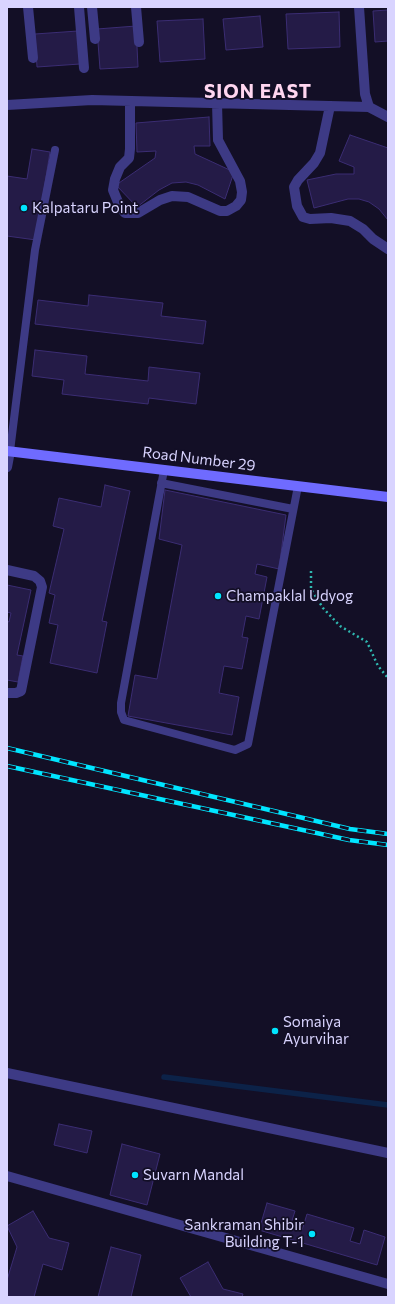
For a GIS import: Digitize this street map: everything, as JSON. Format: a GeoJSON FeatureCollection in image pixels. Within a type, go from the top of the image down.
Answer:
{"type":"FeatureCollection","features":[{"type":"Feature","properties":{"kind":"main road","name":"Road Number 29"},"geometry":{"type":"LineString","coordinates":[[9,451],[388,497]]}},
{"type":"Feature","properties":{"kind":"street"},"geometry":{"type":"LineString","coordinates":[[28,7],[33,58]]}},
{"type":"Feature","properties":{"kind":"street"},"geometry":{"type":"LineString","coordinates":[[79,7],[84,68]]}},
{"type":"Feature","properties":{"kind":"street"},"geometry":{"type":"LineString","coordinates":[[92,7],[95,39]]}},
{"type":"Feature","properties":{"kind":"street"},"geometry":{"type":"LineString","coordinates":[[136,7],[139,42]]}},
{"type":"Feature","properties":{"kind":"street"},"geometry":{"type":"LineString","coordinates":[[359,7],[365,94],[370,107]]}},
{"type":"Feature","properties":{"kind":"street"},"geometry":{"type":"LineString","coordinates":[[7,105],[92,100],[370,107],[388,118]]}},
{"type":"Feature","properties":{"kind":"street"},"geometry":{"type":"LineString","coordinates":[[130,101],[129,153],[128,158],[120,167],[115,179],[113,190],[120,207],[125,213],[138,213],[160,200],[176,196],[195,200],[220,210],[227,211],[236,206],[241,200],[242,192],[240,181],[218,140],[217,103]]}},
{"type":"Feature","properties":{"kind":"street"},"geometry":{"type":"LineString","coordinates":[[330,106],[320,153],[314,163],[298,180],[294,187],[297,206],[303,217],[310,219],[331,218],[350,221],[363,229],[388,249]]}},
{"type":"Feature","properties":{"kind":"street"},"geometry":{"type":"LineString","coordinates":[[7,468],[9,451]]}},
{"type":"Feature","properties":{"kind":"street"},"geometry":{"type":"LineString","coordinates":[[7,570],[34,576],[40,581],[42,587],[22,690],[16,693],[7,693]]}},
{"type":"Feature","properties":{"kind":"street"},"geometry":{"type":"LineString","coordinates":[[7,1073],[388,1152]]}},
{"type":"Feature","properties":{"kind":"street"},"geometry":{"type":"LineString","coordinates":[[7,1176],[388,1284]]}},
{"type":"Feature","properties":{"kind":"lane"},"geometry":{"type":"LineString","coordinates":[[9,451],[35,250],[55,150]]}},
{"type":"Feature","properties":{"kind":"lane"},"geometry":{"type":"LineString","coordinates":[[164,470],[121,703],[121,712],[124,720],[235,750],[248,744],[298,486]]}},
{"type":"Feature","properties":{"kind":"lane"},"geometry":{"type":"LineString","coordinates":[[161,483],[293,509]]}},
{"type":"Feature","properties":{"kind":"path"},"geometry":{"type":"LineString","coordinates":[[310,571],[311,589],[323,608],[340,626],[367,642],[378,666],[388,678]]}},
{"type":"Feature","properties":{"kind":"building"},"geometry":{"type":"Polygon","coordinates":[[[388,10],[388,41],[375,42],[373,11],[388,10]]]}},
{"type":"Feature","properties":{"kind":"building"},"geometry":{"type":"Polygon","coordinates":[[[339,12],[340,47],[288,49],[286,14],[339,12]]]}},
{"type":"Feature","properties":{"kind":"building"},"geometry":{"type":"Polygon","coordinates":[[[260,16],[263,47],[226,50],[223,19],[260,16]]]}},
{"type":"Feature","properties":{"kind":"building"},"geometry":{"type":"Polygon","coordinates":[[[203,19],[205,59],[160,62],[157,21],[203,19]]]}},
{"type":"Feature","properties":{"kind":"building"},"geometry":{"type":"Polygon","coordinates":[[[136,26],[138,67],[100,69],[97,29],[136,26]]]}},
{"type":"Feature","properties":{"kind":"building"},"geometry":{"type":"Polygon","coordinates":[[[78,31],[80,64],[37,67],[35,34],[78,31]]]}},
{"type":"Feature","properties":{"kind":"building"},"geometry":{"type":"Polygon","coordinates":[[[209,117],[210,146],[194,146],[195,154],[234,172],[225,199],[198,185],[186,182],[172,183],[159,190],[137,207],[116,185],[155,158],[156,151],[137,152],[136,123],[209,117]]]}},
{"type":"Feature","properties":{"kind":"building"},"geometry":{"type":"Polygon","coordinates":[[[350,135],[388,148],[388,220],[379,209],[369,202],[359,199],[348,199],[314,208],[307,180],[336,174],[354,174],[354,167],[339,161],[350,135]]]}},
{"type":"Feature","properties":{"kind":"building","name":"Kalpataru Point"},"geometry":{"type":"Polygon","coordinates":[[[32,149],[50,152],[36,240],[7,236],[7,176],[27,179],[32,149]]]}},
{"type":"Feature","properties":{"kind":"building"},"geometry":{"type":"Polygon","coordinates":[[[89,295],[163,303],[161,316],[206,321],[203,344],[35,324],[38,300],[88,306],[89,295]]]}},
{"type":"Feature","properties":{"kind":"building"},"geometry":{"type":"Polygon","coordinates":[[[35,350],[87,356],[85,374],[148,381],[149,367],[200,373],[196,404],[149,398],[148,404],[62,394],[64,380],[32,376],[35,350]]]}},
{"type":"Feature","properties":{"kind":"building"},"geometry":{"type":"Polygon","coordinates":[[[105,485],[130,491],[102,621],[107,622],[97,673],[50,663],[58,625],[49,623],[55,595],[49,593],[64,529],[53,526],[59,498],[101,507],[105,485]]]}},
{"type":"Feature","properties":{"kind":"building","name":"Champaklal Udyog"},"geometry":{"type":"Polygon","coordinates":[[[165,490],[286,515],[279,569],[257,564],[255,574],[267,577],[259,619],[246,616],[242,637],[248,638],[242,669],[224,666],[219,693],[239,697],[232,735],[128,716],[135,675],[157,679],[182,545],[159,539],[165,490]]]}},
{"type":"Feature","properties":{"kind":"building"},"geometry":{"type":"Polygon","coordinates":[[[7,585],[31,590],[17,655],[23,656],[18,682],[7,680],[7,621],[9,622],[11,613],[7,612],[7,585]]]}},
{"type":"Feature","properties":{"kind":"building"},"geometry":{"type":"Polygon","coordinates":[[[59,1124],[92,1131],[87,1153],[54,1145],[59,1124]]]}},
{"type":"Feature","properties":{"kind":"building","name":"Suvarn Mandal"},"geometry":{"type":"Polygon","coordinates":[[[122,1144],[160,1154],[147,1205],[110,1195],[122,1144]]]}},
{"type":"Feature","properties":{"kind":"building","name":"Sankraman Shibir Building T-1"},"geometry":{"type":"Polygon","coordinates":[[[267,1203],[295,1211],[290,1227],[302,1230],[307,1214],[354,1228],[350,1241],[360,1244],[364,1230],[385,1237],[377,1265],[259,1230],[267,1203]]]}},
{"type":"Feature","properties":{"kind":"building"},"geometry":{"type":"Polygon","coordinates":[[[33,1211],[49,1238],[69,1243],[62,1270],[43,1264],[34,1297],[7,1297],[7,1280],[17,1247],[7,1226],[33,1211]]]}},
{"type":"Feature","properties":{"kind":"building"},"geometry":{"type":"Polygon","coordinates":[[[111,1247],[141,1255],[131,1297],[98,1297],[111,1247]]]}},
{"type":"Feature","properties":{"kind":"building"},"geometry":{"type":"Polygon","coordinates":[[[208,1262],[223,1289],[243,1294],[242,1297],[191,1297],[180,1278],[208,1262]]]}},
{"type":"Feature","properties":{"kind":"waterway"},"geometry":{"type":"LineString","coordinates":[[164,1077],[388,1105]]}},
{"type":"Feature","properties":{"kind":"railway"},"geometry":{"type":"LineString","coordinates":[[7,748],[350,829],[388,834]]}},
{"type":"Feature","properties":{"kind":"railway"},"geometry":{"type":"LineString","coordinates":[[7,766],[349,840],[388,845]]}},
{"type":"Feature","properties":{"kind":"place","name":"Kalpataru Point"},"geometry":{"type":"Point","coordinates":[24,208]}},
{"type":"Feature","properties":{"kind":"place","name":"Champaklal Udyog"},"geometry":{"type":"Point","coordinates":[218,596]}},
{"type":"Feature","properties":{"kind":"place","name":"Somaiya Ayurvihar"},"geometry":{"type":"Point","coordinates":[275,1031]}},
{"type":"Feature","properties":{"kind":"place","name":"Suvarn Mandal"},"geometry":{"type":"Point","coordinates":[135,1175]}},
{"type":"Feature","properties":{"kind":"place","name":"Sankraman Shibir Building T-1"},"geometry":{"type":"Point","coordinates":[312,1234]}},
{"type":"Feature","properties":{"kind":"district","name":"SION EAST"},"geometry":{"type":"Point","coordinates":[258,92]}}]}
